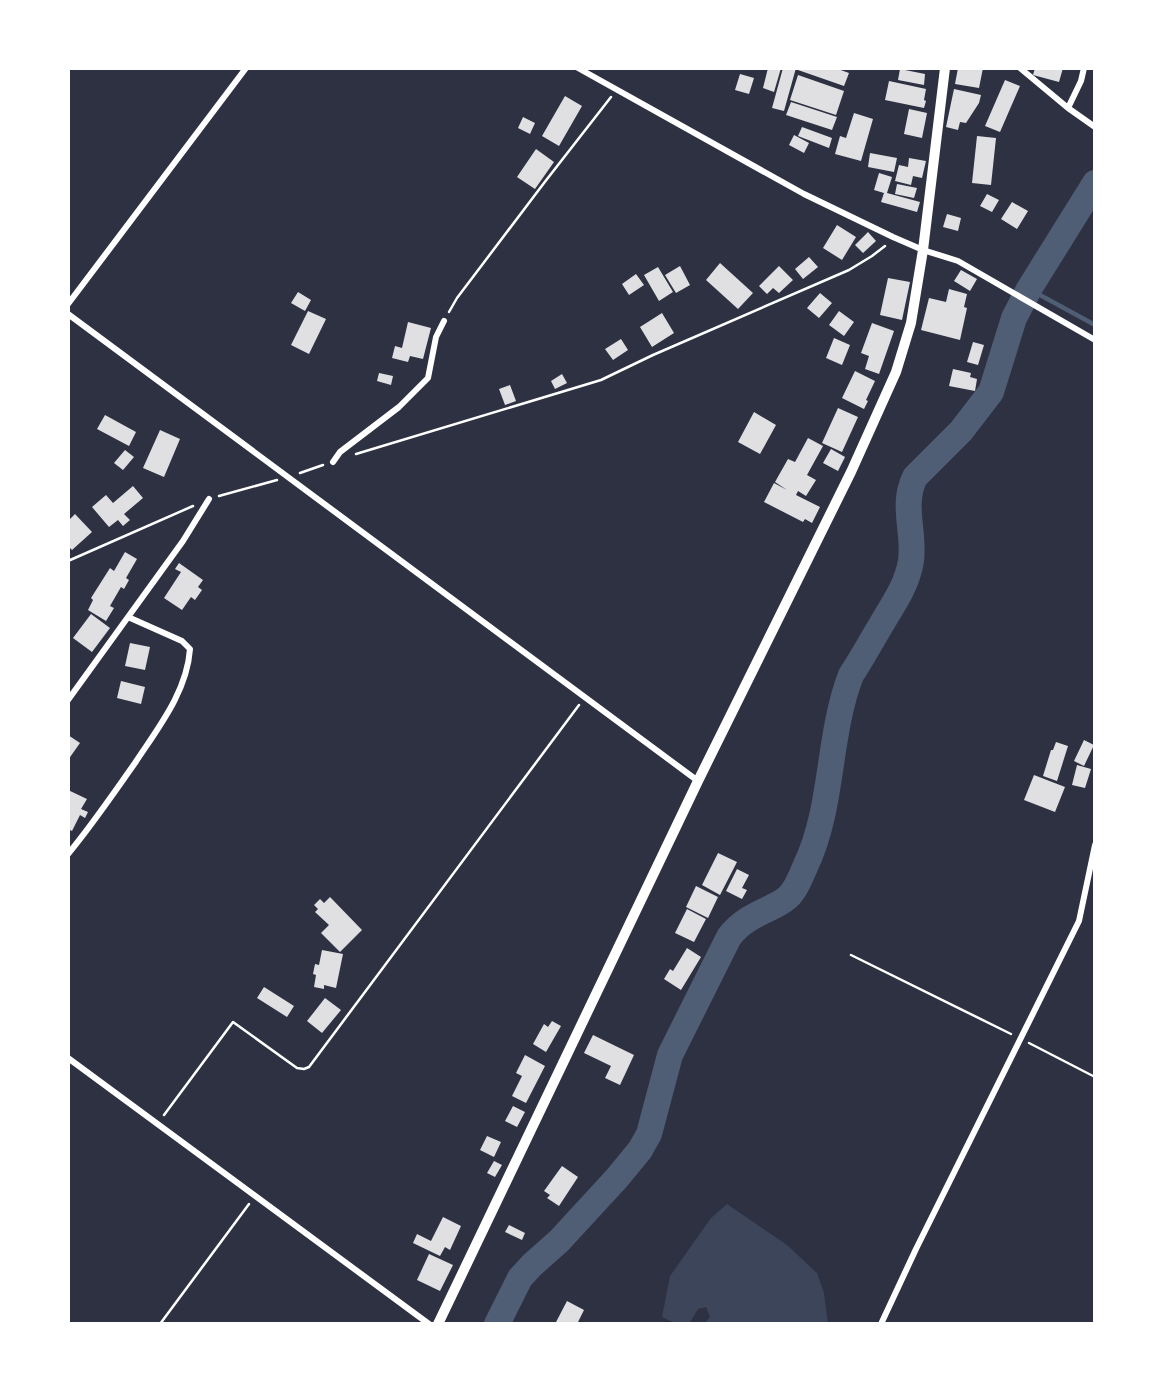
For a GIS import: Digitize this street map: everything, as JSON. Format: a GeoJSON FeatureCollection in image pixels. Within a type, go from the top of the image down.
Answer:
{"type":"FeatureCollection","features":[{"type":"Feature","properties":{"kind":"main road"},"geometry":{"type":"LineString","coordinates":[[438,1324],[698,781],[845,484],[896,372],[911,323],[923,250],[945,68]]}},
{"type":"Feature","properties":{"kind":"street"},"geometry":{"type":"LineString","coordinates":[[68,304],[246,68]]}},
{"type":"Feature","properties":{"kind":"street"},"geometry":{"type":"LineString","coordinates":[[578,68],[804,194],[893,237],[958,261],[1095,340]]}},
{"type":"Feature","properties":{"kind":"street"},"geometry":{"type":"LineString","coordinates":[[1020,68],[1095,127]]}},
{"type":"Feature","properties":{"kind":"street"},"geometry":{"type":"LineString","coordinates":[[1068,108],[1081,81],[1083,68]]}},
{"type":"Feature","properties":{"kind":"street"},"geometry":{"type":"LineString","coordinates":[[68,314],[698,781]]}},
{"type":"Feature","properties":{"kind":"street"},"geometry":{"type":"LineString","coordinates":[[333,462],[340,452],[399,407],[428,378],[436,337],[444,321]]}},
{"type":"Feature","properties":{"kind":"street"},"geometry":{"type":"LineString","coordinates":[[68,700],[183,541],[209,499]]}},
{"type":"Feature","properties":{"kind":"street"},"geometry":{"type":"LineString","coordinates":[[68,854],[99,816],[164,718],[178,694],[189,666],[190,649],[182,640],[128,617]]}},
{"type":"Feature","properties":{"kind":"street"},"geometry":{"type":"LineString","coordinates":[[881,1324],[1079,921],[1095,845]]}},
{"type":"Feature","properties":{"kind":"street"},"geometry":{"type":"LineString","coordinates":[[68,1058],[429,1324]]}},
{"type":"Feature","properties":{"kind":"path"},"geometry":{"type":"LineString","coordinates":[[444,321],[457,298],[616,90]]}},
{"type":"Feature","properties":{"kind":"path"},"geometry":{"type":"LineString","coordinates":[[356,454],[601,380],[849,270],[872,256],[893,237]]}},
{"type":"Feature","properties":{"kind":"path"},"geometry":{"type":"LineString","coordinates":[[68,561],[209,499],[333,462]]}},
{"type":"Feature","properties":{"kind":"path"},"geometry":{"type":"LineString","coordinates":[[158,1124],[233,1022],[297,1068],[309,1067],[585,697]]}},
{"type":"Feature","properties":{"kind":"path"},"geometry":{"type":"LineString","coordinates":[[851,955],[1095,1077]]}},
{"type":"Feature","properties":{"kind":"path"},"geometry":{"type":"LineString","coordinates":[[160,1324],[255,1196]]}},
{"type":"Feature","properties":{"kind":"shaded area"},"geometry":{"type":"Polygon","coordinates":[[[727,1204],[787,1245],[817,1273],[824,1293],[828,1324],[704,1324],[710,1317],[706,1307],[698,1309],[689,1324],[677,1324],[662,1317],[670,1276],[711,1218],[727,1204]]]}},
{"type":"Feature","properties":{"kind":"building"},"geometry":{"type":"Polygon","coordinates":[[[768,68],[781,68],[774,92],[763,88],[768,68]]]}},
{"type":"Feature","properties":{"kind":"building"},"geometry":{"type":"Polygon","coordinates":[[[783,68],[796,68],[784,111],[772,108],[783,68]]]}},
{"type":"Feature","properties":{"kind":"building"},"geometry":{"type":"Polygon","coordinates":[[[835,68],[849,73],[844,86],[798,70],[835,68]]]}},
{"type":"Feature","properties":{"kind":"building"},"geometry":{"type":"Polygon","coordinates":[[[958,68],[983,68],[979,88],[955,84],[958,68]]]}},
{"type":"Feature","properties":{"kind":"building"},"geometry":{"type":"Polygon","coordinates":[[[1035,68],[1063,68],[1059,82],[1033,75],[1035,68]]]}},
{"type":"Feature","properties":{"kind":"building"},"geometry":{"type":"Polygon","coordinates":[[[900,69],[925,74],[924,85],[898,80],[900,69]]]}},
{"type":"Feature","properties":{"kind":"building"},"geometry":{"type":"Polygon","coordinates":[[[740,74],[754,78],[749,94],[735,90],[740,74]]]}},
{"type":"Feature","properties":{"kind":"building"},"geometry":{"type":"Polygon","coordinates":[[[798,75],[844,91],[836,115],[790,100],[798,75]]]}},
{"type":"Feature","properties":{"kind":"building"},"geometry":{"type":"Polygon","coordinates":[[[1005,80],[1020,86],[1000,132],[985,126],[1005,80]]]}},
{"type":"Feature","properties":{"kind":"building"},"geometry":{"type":"Polygon","coordinates":[[[889,81],[926,89],[924,108],[885,100],[889,81]]]}},
{"type":"Feature","properties":{"kind":"building"},"geometry":{"type":"Polygon","coordinates":[[[954,89],[981,95],[966,123],[960,122],[958,130],[946,127],[954,89]]]}},
{"type":"Feature","properties":{"kind":"building"},"geometry":{"type":"Polygon","coordinates":[[[565,96],[582,106],[559,146],[542,136],[565,96]]]}},
{"type":"Feature","properties":{"kind":"building"},"geometry":{"type":"Polygon","coordinates":[[[791,102],[837,117],[832,130],[786,115],[791,102]]]}},
{"type":"Feature","properties":{"kind":"building"},"geometry":{"type":"Polygon","coordinates":[[[909,109],[927,113],[922,138],[904,134],[909,109]]]}},
{"type":"Feature","properties":{"kind":"building"},"geometry":{"type":"Polygon","coordinates":[[[854,113],[873,119],[861,161],[835,154],[840,136],[846,138],[854,113]]]}},
{"type":"Feature","properties":{"kind":"building"},"geometry":{"type":"Polygon","coordinates":[[[523,117],[535,123],[530,134],[518,128],[523,117]]]}},
{"type":"Feature","properties":{"kind":"building"},"geometry":{"type":"Polygon","coordinates":[[[802,127],[832,138],[829,148],[798,136],[802,127]]]}},
{"type":"Feature","properties":{"kind":"building"},"geometry":{"type":"Polygon","coordinates":[[[794,135],[809,143],[804,153],[789,145],[794,135]]]}},
{"type":"Feature","properties":{"kind":"building"},"geometry":{"type":"Polygon","coordinates":[[[977,136],[996,138],[991,185],[972,183],[977,136]]]}},
{"type":"Feature","properties":{"kind":"building"},"geometry":{"type":"Polygon","coordinates":[[[536,149],[554,162],[535,189],[517,177],[536,149]]]}},
{"type":"Feature","properties":{"kind":"building"},"geometry":{"type":"Polygon","coordinates":[[[870,153],[897,158],[894,172],[868,167],[870,153]]]}},
{"type":"Feature","properties":{"kind":"building"},"geometry":{"type":"Polygon","coordinates":[[[909,158],[926,161],[922,178],[913,176],[911,185],[895,181],[899,165],[908,167],[909,158]]]}},
{"type":"Feature","properties":{"kind":"building"},"geometry":{"type":"Polygon","coordinates":[[[879,173],[892,177],[887,193],[920,202],[917,212],[881,202],[884,193],[874,190],[879,173]]]}},
{"type":"Feature","properties":{"kind":"building"},"geometry":{"type":"Polygon","coordinates":[[[897,184],[917,188],[914,198],[895,194],[897,184]]]}},
{"type":"Feature","properties":{"kind":"building"},"geometry":{"type":"Polygon","coordinates":[[[987,194],[999,200],[992,212],[980,206],[987,194]]]}},
{"type":"Feature","properties":{"kind":"building"},"geometry":{"type":"Polygon","coordinates":[[[1012,202],[1028,211],[1017,229],[1001,219],[1012,202]]]}},
{"type":"Feature","properties":{"kind":"building"},"geometry":{"type":"Polygon","coordinates":[[[947,214],[961,218],[958,231],[943,227],[947,214]]]}},
{"type":"Feature","properties":{"kind":"building"},"geometry":{"type":"Polygon","coordinates":[[[837,225],[856,237],[842,260],[823,248],[837,225]]]}},
{"type":"Feature","properties":{"kind":"building"},"geometry":{"type":"Polygon","coordinates":[[[868,232],[876,241],[863,253],[855,245],[868,232]]]}},
{"type":"Feature","properties":{"kind":"building"},"geometry":{"type":"Polygon","coordinates":[[[809,257],[818,267],[803,279],[795,269],[809,257]]]}},
{"type":"Feature","properties":{"kind":"building"},"geometry":{"type":"Polygon","coordinates":[[[720,263],[753,293],[738,309],[706,280],[720,263]]]}},
{"type":"Feature","properties":{"kind":"building"},"geometry":{"type":"Polygon","coordinates":[[[680,266],[690,285],[676,293],[665,275],[680,266]]]}},
{"type":"Feature","properties":{"kind":"building"},"geometry":{"type":"Polygon","coordinates":[[[779,266],[793,280],[779,293],[773,288],[767,294],[759,286],[779,266]]]}},
{"type":"Feature","properties":{"kind":"building"},"geometry":{"type":"Polygon","coordinates":[[[658,267],[673,292],[659,301],[644,275],[658,267]]]}},
{"type":"Feature","properties":{"kind":"building"},"geometry":{"type":"Polygon","coordinates":[[[961,270],[977,279],[970,291],[954,281],[961,270]]]}},
{"type":"Feature","properties":{"kind":"building"},"geometry":{"type":"Polygon","coordinates":[[[636,274],[644,285],[629,295],[622,284],[636,274]]]}},
{"type":"Feature","properties":{"kind":"building"},"geometry":{"type":"Polygon","coordinates":[[[888,278],[910,282],[902,320],[880,315],[888,278]]]}},
{"type":"Feature","properties":{"kind":"building"},"geometry":{"type":"Polygon","coordinates":[[[949,289],[967,294],[964,307],[967,308],[960,340],[921,330],[929,298],[946,302],[949,289]]]}},
{"type":"Feature","properties":{"kind":"building"},"geometry":{"type":"Polygon","coordinates":[[[298,292],[311,300],[305,311],[291,303],[298,292]]]}},
{"type":"Feature","properties":{"kind":"building"},"geometry":{"type":"Polygon","coordinates":[[[820,293],[832,303],[819,318],[807,308],[820,293]]]}},
{"type":"Feature","properties":{"kind":"building"},"geometry":{"type":"Polygon","coordinates":[[[308,311],[326,319],[309,354],[291,345],[308,311]]]}},
{"type":"Feature","properties":{"kind":"building"},"geometry":{"type":"Polygon","coordinates":[[[839,311],[854,322],[844,336],[829,325],[839,311]]]}},
{"type":"Feature","properties":{"kind":"building"},"geometry":{"type":"Polygon","coordinates":[[[662,313],[674,333],[652,347],[640,327],[662,313]]]}},
{"type":"Feature","properties":{"kind":"building"},"geometry":{"type":"Polygon","coordinates":[[[408,322],[431,328],[423,359],[410,356],[408,362],[392,358],[395,346],[402,348],[408,322]]]}},
{"type":"Feature","properties":{"kind":"building"},"geometry":{"type":"Polygon","coordinates":[[[872,323],[894,331],[879,374],[865,369],[869,356],[861,353],[872,323]]]}},
{"type":"Feature","properties":{"kind":"building"},"geometry":{"type":"Polygon","coordinates":[[[834,338],[850,345],[842,365],[826,358],[834,338]]]}},
{"type":"Feature","properties":{"kind":"building"},"geometry":{"type":"Polygon","coordinates":[[[621,339],[628,350],[613,360],[605,349],[621,339]]]}},
{"type":"Feature","properties":{"kind":"building"},"geometry":{"type":"Polygon","coordinates":[[[973,342],[984,345],[978,365],[967,362],[973,342]]]}},
{"type":"Feature","properties":{"kind":"building"},"geometry":{"type":"Polygon","coordinates":[[[953,369],[971,373],[970,377],[977,379],[975,391],[949,386],[953,369]]]}},
{"type":"Feature","properties":{"kind":"building"},"geometry":{"type":"Polygon","coordinates":[[[855,371],[875,381],[864,409],[842,398],[855,371]]]}},
{"type":"Feature","properties":{"kind":"building"},"geometry":{"type":"Polygon","coordinates":[[[379,373],[393,376],[391,385],[377,381],[379,373]]]}},
{"type":"Feature","properties":{"kind":"building"},"geometry":{"type":"Polygon","coordinates":[[[562,374],[567,383],[555,389],[551,381],[562,374]]]}},
{"type":"Feature","properties":{"kind":"building"},"geometry":{"type":"Polygon","coordinates":[[[510,385],[516,401],[505,405],[499,389],[510,385]]]}},
{"type":"Feature","properties":{"kind":"building"},"geometry":{"type":"Polygon","coordinates":[[[838,408],[858,417],[842,452],[822,443],[838,408]]]}},
{"type":"Feature","properties":{"kind":"building"},"geometry":{"type":"Polygon","coordinates":[[[754,412],[776,425],[760,454],[738,442],[754,412]]]}},
{"type":"Feature","properties":{"kind":"building"},"geometry":{"type":"Polygon","coordinates":[[[105,415],[136,432],[129,446],[97,429],[105,415]]]}},
{"type":"Feature","properties":{"kind":"building"},"geometry":{"type":"Polygon","coordinates":[[[160,430],[180,439],[164,477],[143,468],[160,430]]]}},
{"type":"Feature","properties":{"kind":"building"},"geometry":{"type":"Polygon","coordinates":[[[808,438],[823,446],[807,475],[816,480],[806,496],[798,491],[796,495],[820,507],[812,523],[805,519],[803,522],[764,502],[774,483],[787,490],[775,482],[788,459],[795,462],[808,438]]]}},
{"type":"Feature","properties":{"kind":"building"},"geometry":{"type":"Polygon","coordinates":[[[831,449],[845,457],[838,471],[823,463],[831,449]]]}},
{"type":"Feature","properties":{"kind":"building"},"geometry":{"type":"Polygon","coordinates":[[[125,450],[134,457],[123,470],[114,463],[125,450]]]}},
{"type":"Feature","properties":{"kind":"building"},"geometry":{"type":"Polygon","coordinates":[[[133,486],[143,498],[124,514],[130,520],[123,526],[118,520],[109,527],[92,507],[106,495],[113,503],[133,486]]]}},
{"type":"Feature","properties":{"kind":"building"},"geometry":{"type":"Polygon","coordinates":[[[75,514],[92,532],[72,550],[68,546],[68,521],[75,514]]]}},
{"type":"Feature","properties":{"kind":"building"},"geometry":{"type":"Polygon","coordinates":[[[125,552],[137,559],[126,578],[129,580],[124,589],[121,587],[110,606],[114,608],[106,621],[88,610],[93,600],[91,598],[110,568],[114,571],[125,552]]]}},
{"type":"Feature","properties":{"kind":"building"},"geometry":{"type":"Polygon","coordinates":[[[179,563],[203,580],[198,587],[202,590],[195,600],[191,597],[182,610],[164,598],[181,572],[175,569],[179,563]]]}},
{"type":"Feature","properties":{"kind":"building"},"geometry":{"type":"Polygon","coordinates":[[[91,614],[110,628],[92,652],[73,638],[91,614]]]}},
{"type":"Feature","properties":{"kind":"building"},"geometry":{"type":"Polygon","coordinates":[[[130,643],[150,647],[145,670],[125,666],[130,643]]]}},
{"type":"Feature","properties":{"kind":"building"},"geometry":{"type":"Polygon","coordinates":[[[121,681],[145,687],[141,704],[117,698],[121,681]]]}},
{"type":"Feature","properties":{"kind":"building"},"geometry":{"type":"Polygon","coordinates":[[[68,735],[80,743],[68,760],[68,735]]]}},
{"type":"Feature","properties":{"kind":"building"},"geometry":{"type":"Polygon","coordinates":[[[1084,740],[1094,745],[1084,766],[1074,761],[1084,740]]]}},
{"type":"Feature","properties":{"kind":"building"},"geometry":{"type":"Polygon","coordinates":[[[1056,742],[1068,746],[1057,781],[1043,776],[1056,742]]]}},
{"type":"Feature","properties":{"kind":"building"},"geometry":{"type":"Polygon","coordinates":[[[1077,765],[1091,769],[1085,788],[1072,785],[1077,765]]]}},
{"type":"Feature","properties":{"kind":"building"},"geometry":{"type":"Polygon","coordinates":[[[1034,775],[1065,787],[1055,812],[1024,800],[1034,775]]]}},
{"type":"Feature","properties":{"kind":"building"},"geometry":{"type":"Polygon","coordinates":[[[68,790],[87,799],[81,809],[88,812],[85,818],[80,815],[72,831],[68,829],[68,790]]]}},
{"type":"Feature","properties":{"kind":"building"},"geometry":{"type":"Polygon","coordinates":[[[718,853],[737,862],[720,895],[702,885],[718,853]]]}},
{"type":"Feature","properties":{"kind":"building"},"geometry":{"type":"Polygon","coordinates":[[[737,869],[749,875],[742,888],[747,890],[742,899],[726,891],[737,869]]]}},
{"type":"Feature","properties":{"kind":"building"},"geometry":{"type":"Polygon","coordinates":[[[696,886],[718,897],[708,918],[686,907],[696,886]]]}},
{"type":"Feature","properties":{"kind":"building"},"geometry":{"type":"Polygon","coordinates":[[[330,897],[362,930],[340,952],[321,933],[329,925],[315,912],[318,909],[314,905],[320,899],[324,903],[330,897]]]}},
{"type":"Feature","properties":{"kind":"building"},"geometry":{"type":"Polygon","coordinates":[[[687,909],[706,919],[694,942],[675,933],[687,909]]]}},
{"type":"Feature","properties":{"kind":"building"},"geometry":{"type":"Polygon","coordinates":[[[687,948],[701,957],[681,990],[664,979],[670,969],[673,971],[687,948]]]}},
{"type":"Feature","properties":{"kind":"building"},"geometry":{"type":"Polygon","coordinates":[[[322,950],[343,954],[336,988],[324,985],[324,989],[314,987],[315,964],[319,965],[322,950]]]}},
{"type":"Feature","properties":{"kind":"building"},"geometry":{"type":"Polygon","coordinates":[[[264,987],[294,1006],[287,1017],[257,998],[264,987]]]}},
{"type":"Feature","properties":{"kind":"building"},"geometry":{"type":"Polygon","coordinates":[[[325,998],[341,1010],[322,1033],[307,1021],[325,998]]]}},
{"type":"Feature","properties":{"kind":"building"},"geometry":{"type":"Polygon","coordinates":[[[552,1021],[561,1026],[546,1052],[533,1044],[544,1024],[548,1027],[552,1021]]]}},
{"type":"Feature","properties":{"kind":"building"},"geometry":{"type":"Polygon","coordinates":[[[593,1035],[634,1055],[620,1085],[605,1078],[611,1066],[584,1053],[593,1035]]]}},
{"type":"Feature","properties":{"kind":"building"},"geometry":{"type":"Polygon","coordinates":[[[525,1055],[545,1066],[526,1103],[512,1096],[522,1076],[516,1073],[525,1055]]]}},
{"type":"Feature","properties":{"kind":"building"},"geometry":{"type":"Polygon","coordinates":[[[513,1106],[525,1112],[517,1127],[505,1121],[513,1106]]]}},
{"type":"Feature","properties":{"kind":"building"},"geometry":{"type":"Polygon","coordinates":[[[487,1136],[501,1142],[494,1157],[480,1150],[487,1136]]]}},
{"type":"Feature","properties":{"kind":"building"},"geometry":{"type":"Polygon","coordinates":[[[494,1161],[502,1165],[495,1177],[487,1173],[494,1161]]]}},
{"type":"Feature","properties":{"kind":"building"},"geometry":{"type":"Polygon","coordinates":[[[562,1166],[578,1177],[559,1206],[547,1198],[550,1195],[544,1191],[562,1166]]]}},
{"type":"Feature","properties":{"kind":"building"},"geometry":{"type":"Polygon","coordinates":[[[443,1217],[461,1226],[450,1250],[445,1247],[440,1256],[413,1243],[417,1234],[431,1241],[443,1217]]]}},
{"type":"Feature","properties":{"kind":"building"},"geometry":{"type":"Polygon","coordinates":[[[509,1225],[525,1233],[522,1240],[505,1232],[509,1225]]]}},
{"type":"Feature","properties":{"kind":"building"},"geometry":{"type":"Polygon","coordinates":[[[429,1254],[453,1265],[440,1291],[417,1280],[429,1254]]]}},
{"type":"Feature","properties":{"kind":"building"},"geometry":{"type":"Polygon","coordinates":[[[567,1301],[584,1310],[577,1324],[555,1324],[567,1301]]]}},
{"type":"Feature","properties":{"kind":"waterway"},"geometry":{"type":"LineString","coordinates":[[497,1324],[520,1278],[559,1241],[640,1150],[649,1134],[670,1055],[729,937],[748,919],[786,899],[797,885],[821,820],[838,723],[851,675],[897,599],[909,569],[912,550],[909,498],[915,477],[961,431],[991,392],[1014,318],[1095,183]]}},
{"type":"Feature","properties":{"kind":"waterway"},"geometry":{"type":"LineString","coordinates":[[1029,289],[1095,325]]}}]}
